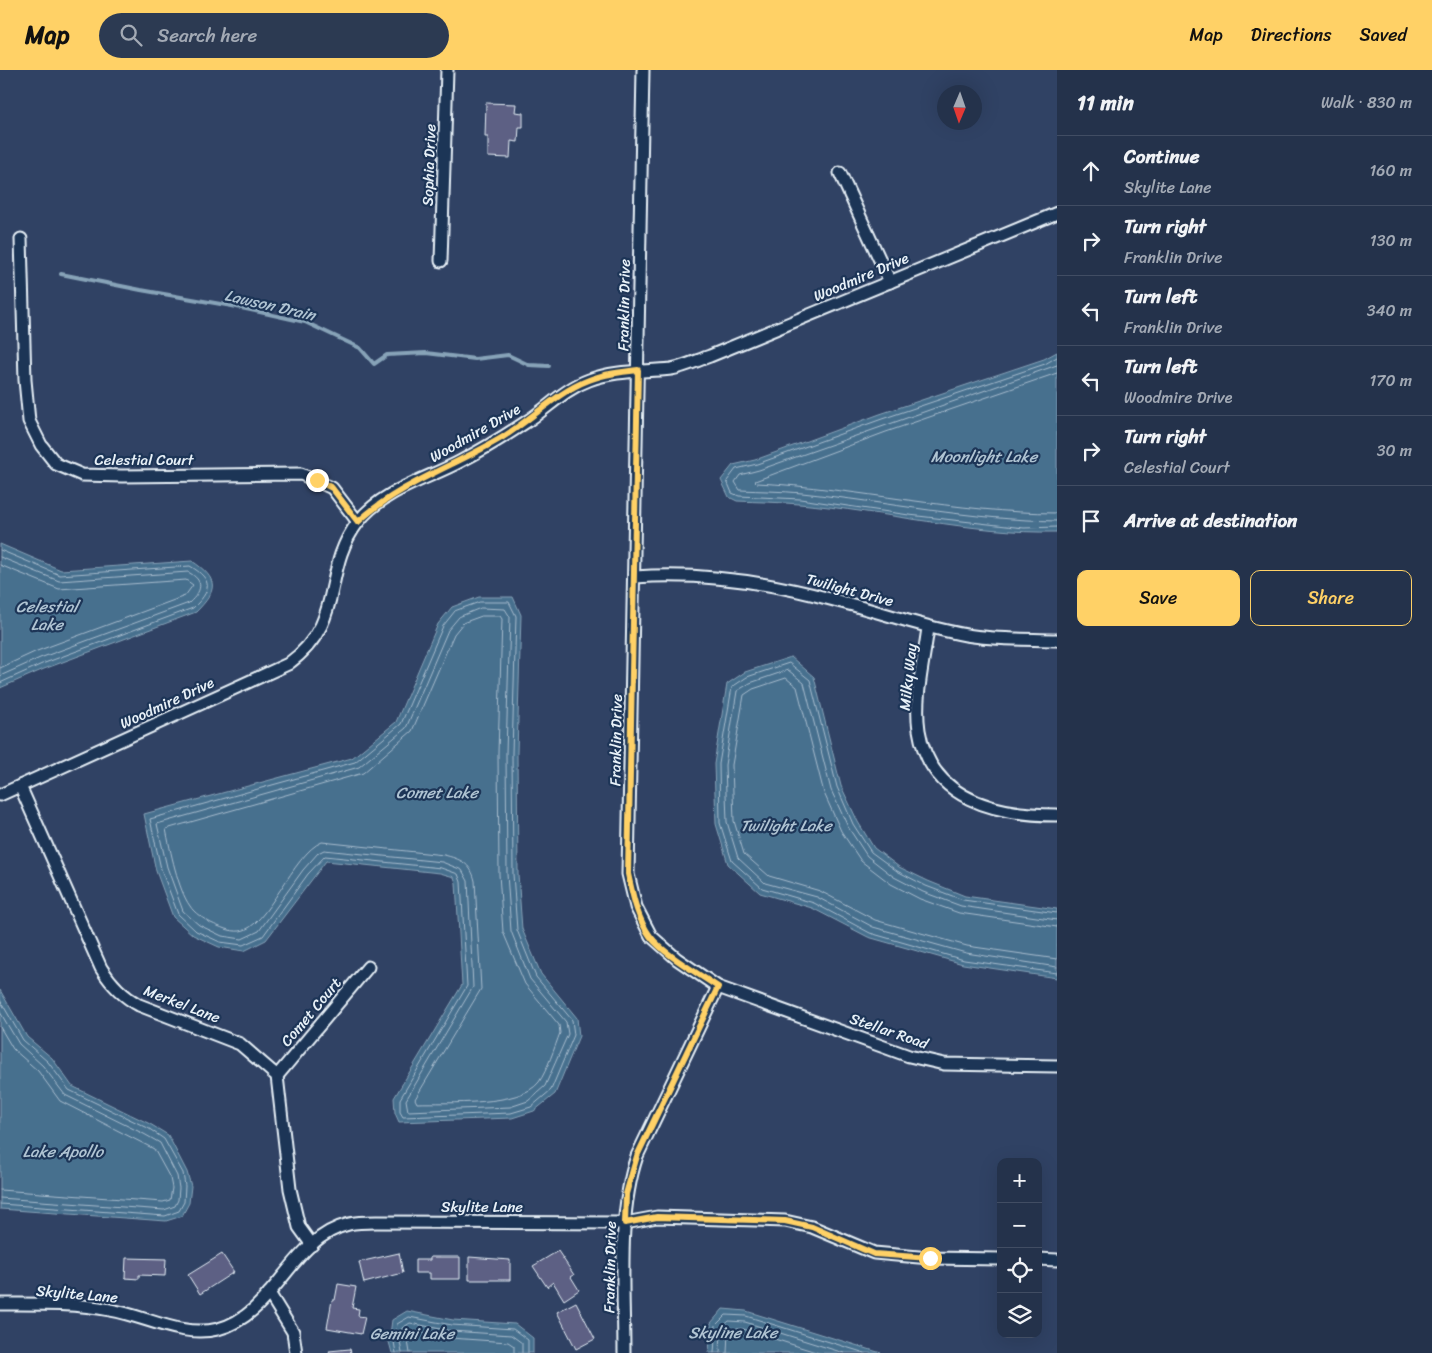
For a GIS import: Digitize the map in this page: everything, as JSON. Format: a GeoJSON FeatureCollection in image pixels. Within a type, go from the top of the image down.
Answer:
{"type":"FeatureCollection","features":[{"type":"Feature","properties":{"kind":"street","name":"Sophia Drive"},"geometry":{"type":"LineString","coordinates":[[440,261],[447,70]]}},
{"type":"Feature","properties":{"kind":"street","name":"Franklin Drive"},"geometry":{"type":"LineString","coordinates":[[624,1353],[626,1194],[637,1156],[718,987],[677,959],[651,936],[636,907],[628,874],[642,70]]}},
{"type":"Feature","properties":{"kind":"street"},"geometry":{"type":"LineString","coordinates":[[840,173],[890,282]]}},
{"type":"Feature","properties":{"kind":"street","name":"Woodmire Drive"},"geometry":{"type":"LineString","coordinates":[[0,795],[288,664],[302,654],[312,643],[327,616],[338,565],[345,544],[358,522],[377,504],[395,493],[461,461],[516,429],[568,390],[589,380],[638,370],[673,368],[710,356],[1057,213]]}},
{"type":"Feature","properties":{"kind":"street","name":"Celestial Court"},"geometry":{"type":"LineString","coordinates":[[22,239],[29,421],[41,445],[56,464],[82,475],[301,474],[332,488],[358,522]]}},
{"type":"Feature","properties":{"kind":"street","name":"Twilight Drive"},"geometry":{"type":"LineString","coordinates":[[634,577],[673,574],[773,585],[834,600],[928,628],[968,636],[1057,640]]}},
{"type":"Feature","properties":{"kind":"street","name":"Milky Way"},"geometry":{"type":"LineString","coordinates":[[928,628],[918,706],[919,729],[932,765],[944,780],[961,795],[986,807],[1012,813],[1057,815]]}},
{"type":"Feature","properties":{"kind":"street","name":"Merkel Lane"},"geometry":{"type":"LineString","coordinates":[[20,786],[101,968],[110,982],[129,1000],[139,1005],[240,1044],[277,1076]]}},
{"type":"Feature","properties":{"kind":"street","name":"Comet Court"},"geometry":{"type":"LineString","coordinates":[[277,1076],[368,967]]}},
{"type":"Feature","properties":{"kind":"street","name":"Stellar Road"},"geometry":{"type":"LineString","coordinates":[[718,987],[909,1056],[944,1064],[1057,1066]]}},
{"type":"Feature","properties":{"kind":"street"},"geometry":{"type":"LineString","coordinates":[[277,1076],[290,1189],[300,1227],[312,1245]]}},
{"type":"Feature","properties":{"kind":"street","name":"Skylite Lane"},"geometry":{"type":"LineString","coordinates":[[0,1304],[67,1305],[110,1310],[192,1332],[218,1329],[238,1320],[269,1293],[294,1259],[312,1245],[348,1224],[376,1222],[625,1223],[657,1217],[785,1221],[812,1227],[874,1254],[930,1258],[997,1259]]}},
{"type":"Feature","properties":{"kind":"street"},"geometry":{"type":"LineString","coordinates":[[1042,1259],[1057,1260]]}},
{"type":"Feature","properties":{"kind":"street"},"geometry":{"type":"LineString","coordinates":[[269,1293],[293,1332],[296,1353]]}},
{"type":"Feature","properties":{"kind":"water","name":"Moonlight Lake"},"geometry":{"type":"Polygon","coordinates":[[[1057,352],[1057,532],[1024,532],[960,526],[831,507],[737,501],[729,497],[721,480],[733,465],[755,460],[880,414],[1044,359],[1057,352]]]}},
{"type":"Feature","properties":{"kind":"water","name":"Celestial Lake"},"geometry":{"type":"Polygon","coordinates":[[[0,544],[61,570],[192,561],[201,567],[211,579],[212,591],[196,612],[44,669],[0,688],[0,544]]]}},
{"type":"Feature","properties":{"kind":"water","name":"Comet Lake"},"geometry":{"type":"Polygon","coordinates":[[[479,597],[513,597],[521,615],[517,753],[518,874],[522,929],[541,974],[577,1018],[579,1036],[555,1094],[534,1111],[512,1118],[399,1122],[395,1113],[394,1098],[462,985],[456,883],[454,877],[440,873],[326,861],[266,940],[244,951],[219,947],[193,935],[173,917],[156,871],[144,814],[352,758],[396,722],[438,624],[452,607],[479,597]]]}},
{"type":"Feature","properties":{"kind":"water","name":"Twilight Lake"},"geometry":{"type":"Polygon","coordinates":[[[791,657],[814,677],[841,786],[858,822],[874,848],[899,867],[965,896],[1057,909],[1057,978],[963,964],[868,937],[812,908],[760,893],[728,864],[716,824],[714,764],[727,684],[745,672],[791,657]]]}},
{"type":"Feature","properties":{"kind":"water","name":"Lake Apollo"},"geometry":{"type":"Polygon","coordinates":[[[0,990],[27,1037],[52,1058],[72,1086],[150,1124],[168,1135],[187,1172],[191,1186],[189,1203],[182,1216],[166,1221],[0,1209],[0,990]]]}},
{"type":"Feature","properties":{"kind":"water","name":"Skyline Lake"},"geometry":{"type":"Polygon","coordinates":[[[723,1309],[746,1311],[881,1353],[709,1353],[711,1323],[723,1309]]]}},
{"type":"Feature","properties":{"kind":"water","name":"Gemini Lake"},"geometry":{"type":"Polygon","coordinates":[[[407,1311],[453,1320],[515,1324],[533,1338],[533,1353],[392,1353],[389,1342],[392,1320],[407,1311]]]}},
{"type":"Feature","properties":{"kind":"building"},"geometry":{"type":"Polygon","coordinates":[[[486,103],[516,104],[515,112],[523,113],[523,127],[519,127],[518,142],[511,141],[510,158],[488,157],[488,137],[485,137],[486,103]]]}},
{"type":"Feature","properties":{"kind":"building"},"geometry":{"type":"Polygon","coordinates":[[[558,1251],[574,1275],[571,1277],[579,1290],[564,1300],[553,1282],[547,1287],[533,1266],[558,1251]]]}},
{"type":"Feature","properties":{"kind":"building"},"geometry":{"type":"Polygon","coordinates":[[[399,1253],[403,1273],[364,1283],[359,1262],[399,1253]]]}},
{"type":"Feature","properties":{"kind":"building"},"geometry":{"type":"Polygon","coordinates":[[[222,1254],[234,1272],[200,1294],[188,1275],[222,1254]]]}},
{"type":"Feature","properties":{"kind":"building"},"geometry":{"type":"Polygon","coordinates":[[[430,1257],[460,1257],[460,1279],[430,1279],[430,1273],[415,1273],[415,1260],[430,1260],[430,1257]]]}},
{"type":"Feature","properties":{"kind":"building"},"geometry":{"type":"Polygon","coordinates":[[[469,1257],[510,1260],[510,1280],[469,1280],[469,1257]]]}},
{"type":"Feature","properties":{"kind":"building"},"geometry":{"type":"Polygon","coordinates":[[[126,1258],[166,1259],[165,1276],[139,1275],[139,1279],[125,1278],[126,1258]]]}},
{"type":"Feature","properties":{"kind":"building"},"geometry":{"type":"Polygon","coordinates":[[[338,1284],[356,1287],[352,1308],[359,1309],[358,1316],[365,1317],[361,1334],[327,1328],[332,1300],[335,1300],[338,1284]]]}},
{"type":"Feature","properties":{"kind":"building"},"geometry":{"type":"Polygon","coordinates":[[[576,1302],[595,1339],[576,1349],[557,1312],[576,1302]]]}},
{"type":"Feature","properties":{"kind":"building"},"geometry":{"type":"Polygon","coordinates":[[[350,1349],[351,1353],[330,1353],[329,1351],[350,1349]]]}},
{"type":"Feature","properties":{"kind":"waterway","name":"Lawson Drain"},"geometry":{"type":"LineString","coordinates":[[61,274],[232,306],[305,322],[360,348],[374,364],[387,355],[426,353],[475,359],[508,355],[529,365],[549,366]]}},
{"type":"Feature","properties":{"kind":"route"},"geometry":{"type":"LineString","coordinates":[[317,480],[332,488],[346,503],[358,522],[377,504],[395,493],[461,461],[502,437],[529,420],[546,405],[568,390],[608,374],[638,370],[628,874],[636,907],[651,936],[677,959],[718,987],[637,1156],[626,1194],[625,1223],[657,1217],[785,1221],[799,1223],[831,1234],[874,1254],[930,1258]]}}]}
